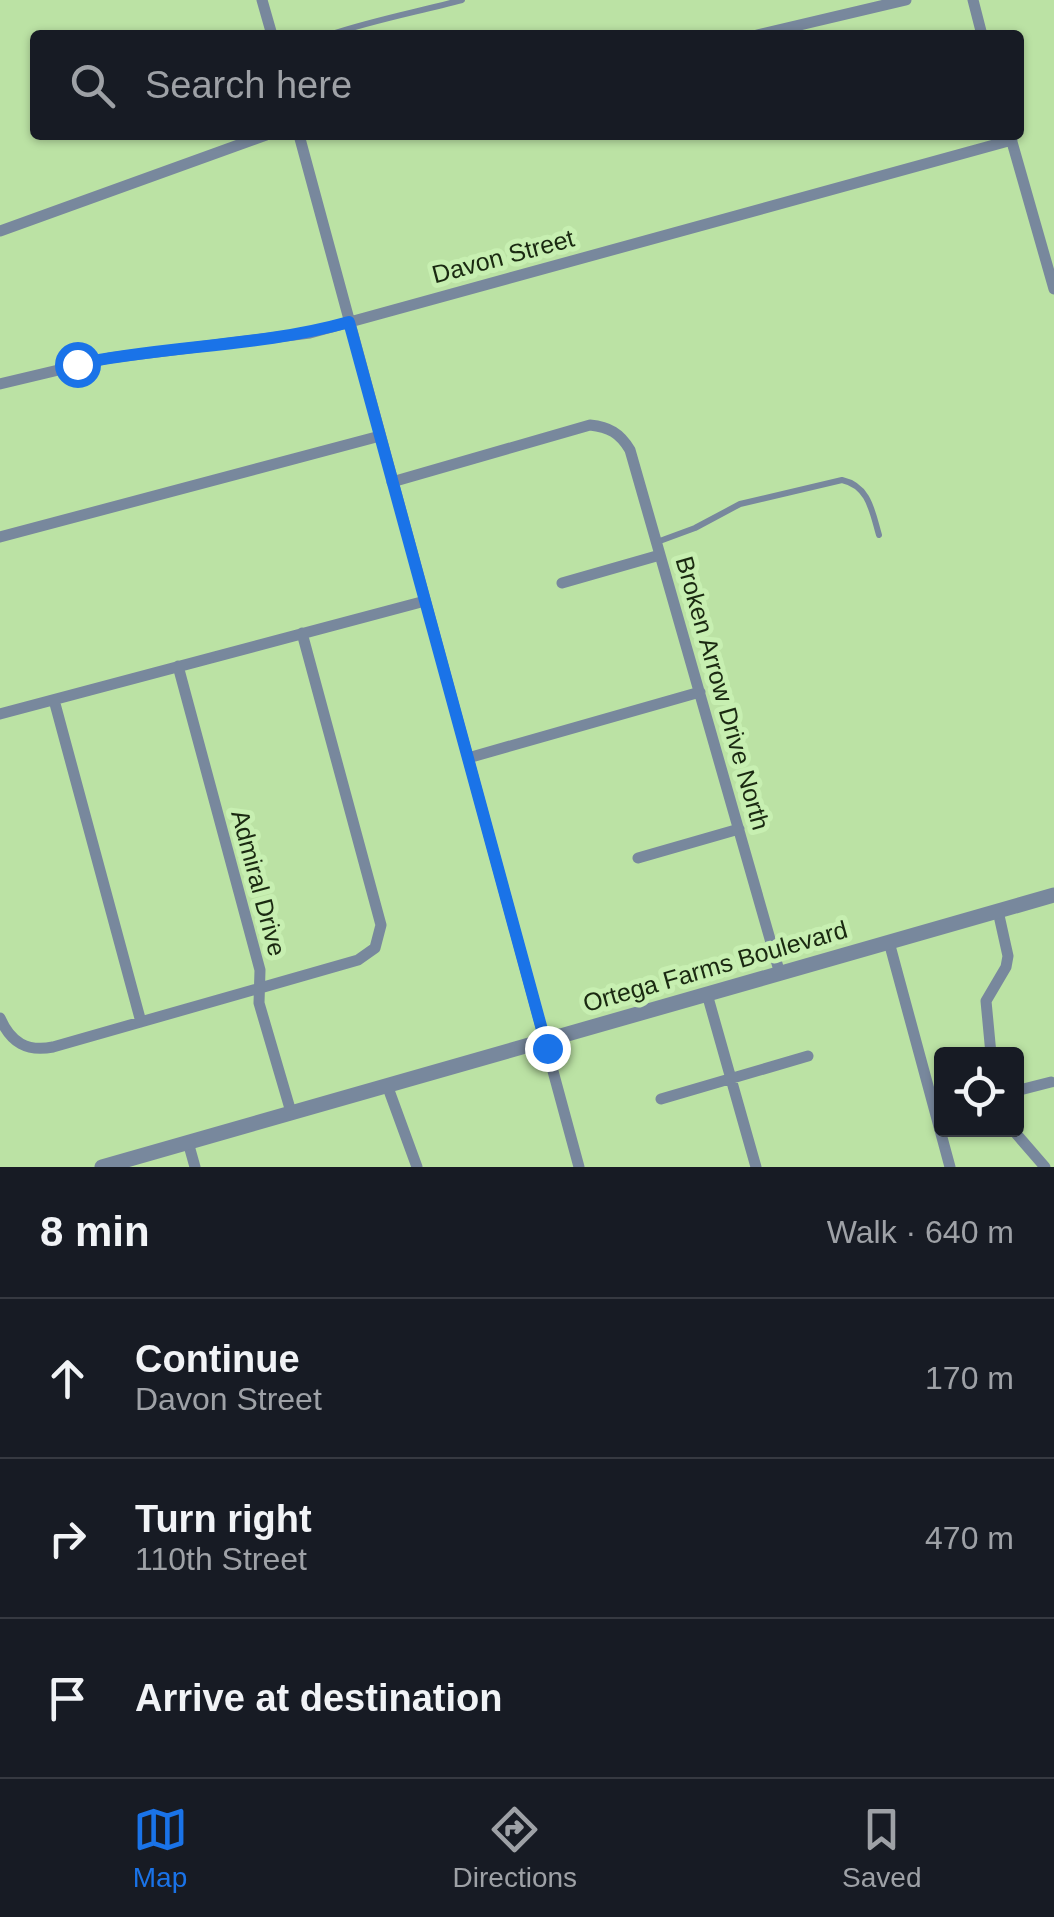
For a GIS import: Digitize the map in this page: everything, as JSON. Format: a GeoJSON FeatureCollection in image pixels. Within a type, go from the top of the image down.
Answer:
{"type":"FeatureCollection","features":[{"type":"Feature","properties":{"kind":"street"},"geometry":{"type":"LineString","coordinates":[[262,0],[271,30]]}},
{"type":"Feature","properties":{"kind":"street"},"geometry":{"type":"LineString","coordinates":[[778,30],[906,0]]}},
{"type":"Feature","properties":{"kind":"street"},"geometry":{"type":"LineString","coordinates":[[973,0],[981,30]]}},
{"type":"Feature","properties":{"kind":"street"},"geometry":{"type":"LineString","coordinates":[[0,231],[252,140]]}},
{"type":"Feature","properties":{"kind":"street"},"geometry":{"type":"LineString","coordinates":[[301,140],[579,1167]]}},
{"type":"Feature","properties":{"kind":"street","name":"Davon Street"},"geometry":{"type":"LineString","coordinates":[[0,384],[109,358],[295,336],[1004,140]]}},
{"type":"Feature","properties":{"kind":"street"},"geometry":{"type":"LineString","coordinates":[[1012,140],[1054,289]]}},
{"type":"Feature","properties":{"kind":"street","name":"Broken Arrow Drive North"},"geometry":{"type":"LineString","coordinates":[[392,482],[590,425],[614,431],[630,450],[780,974]]}},
{"type":"Feature","properties":{"kind":"street"},"geometry":{"type":"LineString","coordinates":[[0,537],[380,436]]}},
{"type":"Feature","properties":{"kind":"street"},"geometry":{"type":"LineString","coordinates":[[562,582],[658,549]]}},
{"type":"Feature","properties":{"kind":"street"},"geometry":{"type":"LineString","coordinates":[[0,714],[425,601]]}},
{"type":"Feature","properties":{"kind":"street"},"geometry":{"type":"LineString","coordinates":[[0,1018],[7,1033],[23,1046],[53,1047],[358,960],[375,948],[381,925],[302,633]]}},
{"type":"Feature","properties":{"kind":"street","name":"Admiral Drive"},"geometry":{"type":"LineString","coordinates":[[178,666],[260,970],[259,1003],[291,1112]]}},
{"type":"Feature","properties":{"kind":"street"},"geometry":{"type":"LineString","coordinates":[[468,758],[700,692]]}},
{"type":"Feature","properties":{"kind":"street"},"geometry":{"type":"LineString","coordinates":[[54,700],[141,1022]]}},
{"type":"Feature","properties":{"kind":"street"},"geometry":{"type":"LineString","coordinates":[[638,858],[739,830]]}},
{"type":"Feature","properties":{"kind":"street","name":"Ortega Farms Boulevard"},"geometry":{"type":"LineString","coordinates":[[102,1167],[1054,896]]}},
{"type":"Feature","properties":{"kind":"street"},"geometry":{"type":"LineString","coordinates":[[991,1047],[986,1001],[1006,967],[1008,956],[998,911]]}},
{"type":"Feature","properties":{"kind":"street"},"geometry":{"type":"LineString","coordinates":[[888,942],[950,1167]]}},
{"type":"Feature","properties":{"kind":"street"},"geometry":{"type":"LineString","coordinates":[[707,994],[756,1167]]}},
{"type":"Feature","properties":{"kind":"street"},"geometry":{"type":"LineString","coordinates":[[660,1100],[808,1056]]}},
{"type":"Feature","properties":{"kind":"street"},"geometry":{"type":"LineString","coordinates":[[1024,1089],[1051,1082]]}},
{"type":"Feature","properties":{"kind":"street"},"geometry":{"type":"LineString","coordinates":[[387,1085],[418,1167]]}},
{"type":"Feature","properties":{"kind":"street"},"geometry":{"type":"LineString","coordinates":[[1020,1137],[1045,1167]]}},
{"type":"Feature","properties":{"kind":"street"},"geometry":{"type":"LineString","coordinates":[[188,1142],[195,1167]]}},
{"type":"Feature","properties":{"kind":"lane"},"geometry":{"type":"LineString","coordinates":[[344,30],[462,0]]}},
{"type":"Feature","properties":{"kind":"lane"},"geometry":{"type":"LineString","coordinates":[[658,549],[740,504],[842,480],[856,483],[868,498],[879,535]]}},
{"type":"Feature","properties":{"kind":"route"},"geometry":{"type":"LineString","coordinates":[[77,364],[295,336],[349,322],[547,1048]]}}]}
